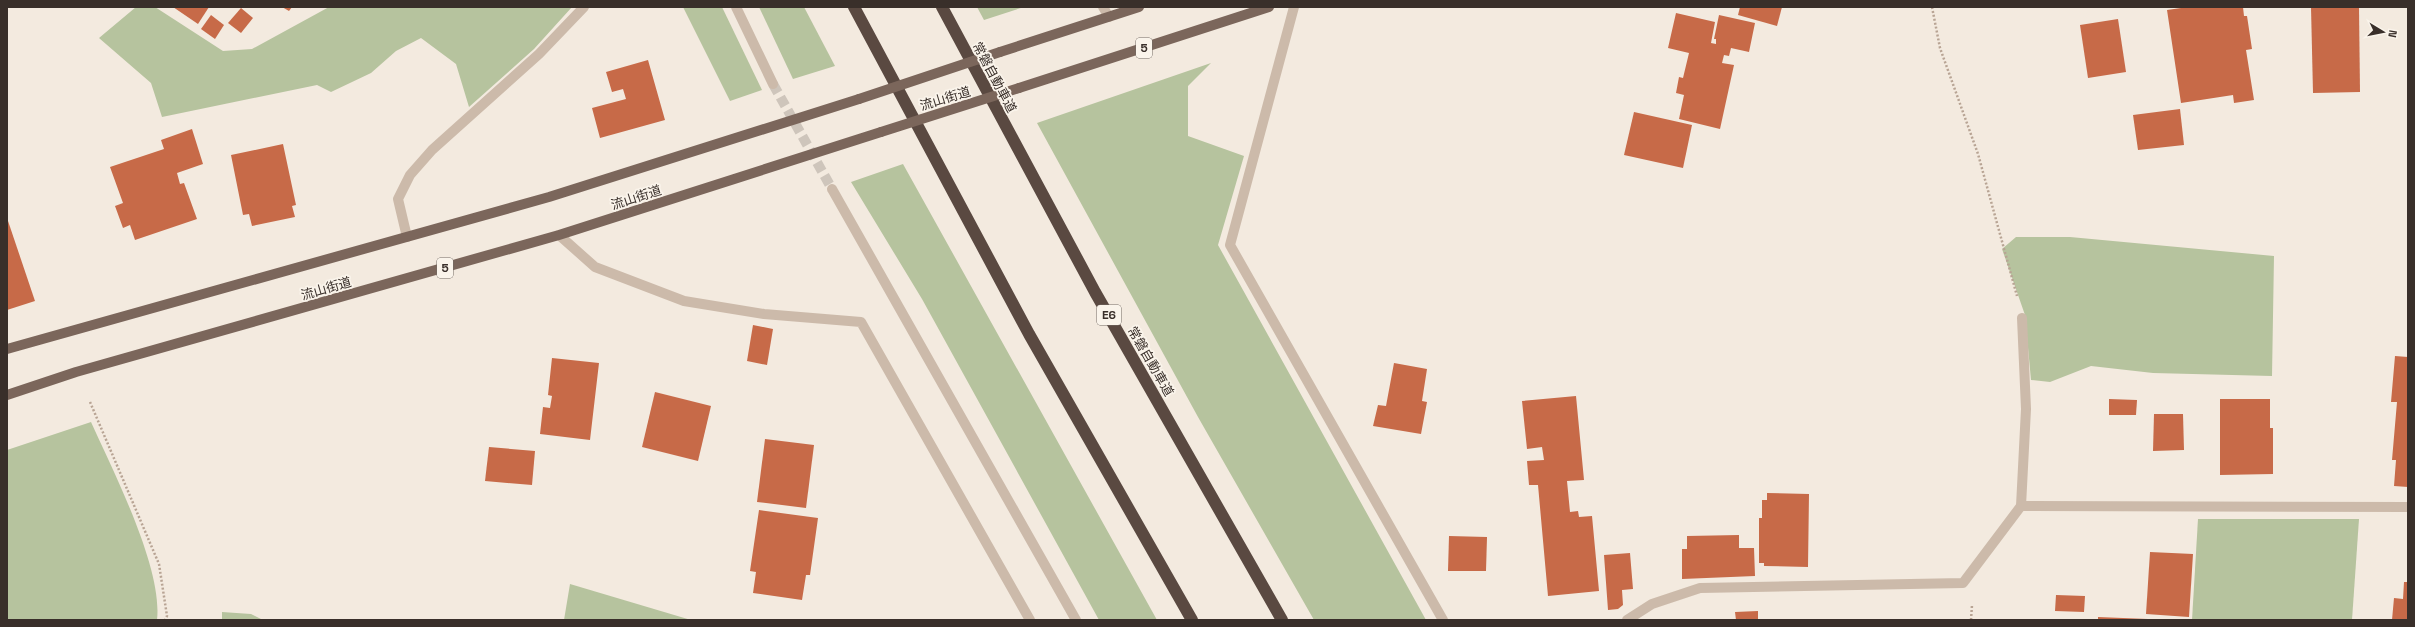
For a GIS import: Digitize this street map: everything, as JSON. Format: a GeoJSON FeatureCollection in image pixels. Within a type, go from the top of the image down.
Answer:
{"type":"FeatureCollection","features":[{"type":"Feature","properties":{"kind":"highway"},"geometry":{"type":"LineString","coordinates":[[854,7],[1029,334],[1192,620]]}},
{"type":"Feature","properties":{"kind":"highway","name":"常磐自動車道"},"geometry":{"type":"LineString","coordinates":[[942,7],[1095,292],[1282,620]]}},
{"type":"Feature","properties":{"kind":"main road","name":"流山街道"},"geometry":{"type":"LineString","coordinates":[[7,349],[549,197],[858,99],[1139,7]]}},
{"type":"Feature","properties":{"kind":"main road","name":"流山街道"},"geometry":{"type":"LineString","coordinates":[[7,395],[76,372],[559,235],[1269,7]]}},
{"type":"Feature","properties":{"kind":"street"},"geometry":{"type":"LineString","coordinates":[[407,237],[398,199],[410,175],[432,150],[539,54],[584,7]]}},
{"type":"Feature","properties":{"kind":"street"},"geometry":{"type":"LineString","coordinates":[[736,7],[773,84]]}},
{"type":"Feature","properties":{"kind":"street"},"geometry":{"type":"LineString","coordinates":[[1103,7],[1109,17]]}},
{"type":"Feature","properties":{"kind":"street"},"geometry":{"type":"LineString","coordinates":[[1294,7],[1230,245],[1442,620]]}},
{"type":"Feature","properties":{"kind":"street"},"geometry":{"type":"LineString","coordinates":[[832,189],[1076,620]]}},
{"type":"Feature","properties":{"kind":"street"},"geometry":{"type":"LineString","coordinates":[[559,235],[595,267],[684,301],[764,314],[861,322],[1030,620]]}},
{"type":"Feature","properties":{"kind":"street"},"geometry":{"type":"LineString","coordinates":[[1627,620],[1652,604],[1700,588],[1963,583],[2021,506],[2026,410],[2022,318]]}},
{"type":"Feature","properties":{"kind":"street"},"geometry":{"type":"LineString","coordinates":[[2021,506],[2408,508]]}},
{"type":"Feature","properties":{"kind":"path"},"geometry":{"type":"LineString","coordinates":[[1932,7],[1940,48],[1978,154],[2015,285],[2022,318]]}},
{"type":"Feature","properties":{"kind":"path"},"geometry":{"type":"LineString","coordinates":[[90,402],[99,428],[159,564],[167,616],[165,620]]}},
{"type":"Feature","properties":{"kind":"green space"},"geometry":{"type":"Polygon","coordinates":[[[136,7],[155,7],[223,51],[252,49],[329,7],[572,7],[534,49],[469,107],[456,64],[421,38],[396,51],[371,73],[331,92],[317,85],[162,117],[151,83],[99,38],[136,7]]]}},
{"type":"Feature","properties":{"kind":"green space"},"geometry":{"type":"Polygon","coordinates":[[[683,7],[722,7],[762,90],[730,101],[683,7]]]}},
{"type":"Feature","properties":{"kind":"green space"},"geometry":{"type":"Polygon","coordinates":[[[759,7],[804,7],[835,66],[793,79],[759,7]]]}},
{"type":"Feature","properties":{"kind":"green space"},"geometry":{"type":"Polygon","coordinates":[[[977,7],[1024,7],[984,20],[977,7]]]}},
{"type":"Feature","properties":{"kind":"green space"},"geometry":{"type":"Polygon","coordinates":[[[1211,63],[1188,86],[1188,136],[1244,156],[1218,245],[1426,620],[1314,620],[1198,417],[1037,123],[1211,63]]]}},
{"type":"Feature","properties":{"kind":"green space"},"geometry":{"type":"Polygon","coordinates":[[[903,164],[1157,620],[1099,620],[922,299],[851,182],[903,164]]]}},
{"type":"Feature","properties":{"kind":"green space"},"geometry":{"type":"Polygon","coordinates":[[[2016,237],[2070,237],[2274,256],[2272,376],[2153,373],[2091,366],[2050,382],[2031,380],[2025,315],[2002,249],[2016,237]]]}},
{"type":"Feature","properties":{"kind":"green space"},"geometry":{"type":"Polygon","coordinates":[[[91,422],[123,492],[145,547],[157,599],[157,620],[7,620],[7,450],[91,422]]]}},
{"type":"Feature","properties":{"kind":"green space"},"geometry":{"type":"Polygon","coordinates":[[[2198,519],[2359,519],[2352,620],[2192,620],[2198,519]]]}},
{"type":"Feature","properties":{"kind":"green space"},"geometry":{"type":"Polygon","coordinates":[[[570,584],[691,620],[564,620],[570,584]]]}},
{"type":"Feature","properties":{"kind":"green space"},"geometry":{"type":"Polygon","coordinates":[[[222,612],[251,614],[263,620],[222,620],[222,612]]]}},
{"type":"Feature","properties":{"kind":"building"},"geometry":{"type":"Polygon","coordinates":[[[173,7],[209,7],[198,24],[173,7]]]}},
{"type":"Feature","properties":{"kind":"building"},"geometry":{"type":"Polygon","coordinates":[[[282,7],[292,7],[289,11],[282,7]]]}},
{"type":"Feature","properties":{"kind":"building"},"geometry":{"type":"Polygon","coordinates":[[[1740,7],[1782,7],[1777,26],[1738,15],[1740,7]]]}},
{"type":"Feature","properties":{"kind":"building"},"geometry":{"type":"Polygon","coordinates":[[[2188,7],[2243,7],[2244,16],[2247,16],[2252,49],[2246,50],[2254,100],[2234,103],[2233,95],[2181,103],[2167,10],[2188,7]]]}},
{"type":"Feature","properties":{"kind":"building"},"geometry":{"type":"Polygon","coordinates":[[[2311,7],[2359,7],[2360,92],[2313,93],[2311,7]]]}},
{"type":"Feature","properties":{"kind":"building"},"geometry":{"type":"Polygon","coordinates":[[[241,8],[253,18],[241,33],[228,23],[241,8]]]}},
{"type":"Feature","properties":{"kind":"building"},"geometry":{"type":"Polygon","coordinates":[[[1676,13],[1715,22],[1711,43],[1716,44],[1716,39],[1714,39],[1719,15],[1755,23],[1749,52],[1731,48],[1729,56],[1724,55],[1722,63],[1734,65],[1720,129],[1679,119],[1684,95],[1676,93],[1679,77],[1683,78],[1689,53],[1668,48],[1676,13]]]}},
{"type":"Feature","properties":{"kind":"building"},"geometry":{"type":"Polygon","coordinates":[[[211,15],[224,25],[215,39],[201,29],[211,15]]]}},
{"type":"Feature","properties":{"kind":"building"},"geometry":{"type":"Polygon","coordinates":[[[2118,19],[2126,72],[2088,78],[2080,25],[2118,19]]]}},
{"type":"Feature","properties":{"kind":"building"},"geometry":{"type":"Polygon","coordinates":[[[648,60],[665,120],[600,138],[592,108],[626,99],[623,89],[612,92],[606,72],[648,60]]]}},
{"type":"Feature","properties":{"kind":"building"},"geometry":{"type":"Polygon","coordinates":[[[2180,109],[2184,145],[2138,150],[2133,115],[2180,109]]]}},
{"type":"Feature","properties":{"kind":"building"},"geometry":{"type":"Polygon","coordinates":[[[1634,112],[1692,125],[1683,168],[1624,155],[1634,112]]]}},
{"type":"Feature","properties":{"kind":"building"},"geometry":{"type":"Polygon","coordinates":[[[192,129],[203,164],[177,173],[180,184],[184,183],[197,219],[135,240],[130,225],[123,228],[115,206],[123,203],[110,167],[164,149],[161,140],[192,129]]]}},
{"type":"Feature","properties":{"kind":"building"},"geometry":{"type":"Polygon","coordinates":[[[283,144],[296,205],[292,206],[295,217],[252,226],[249,214],[243,215],[231,155],[283,144]]]}},
{"type":"Feature","properties":{"kind":"building"},"geometry":{"type":"Polygon","coordinates":[[[7,218],[35,301],[7,310],[7,218]]]}},
{"type":"Feature","properties":{"kind":"building"},"geometry":{"type":"Polygon","coordinates":[[[753,325],[773,329],[767,365],[747,361],[753,325]]]}},
{"type":"Feature","properties":{"kind":"building"},"geometry":{"type":"Polygon","coordinates":[[[2395,356],[2408,357],[2408,487],[2394,486],[2396,460],[2392,460],[2397,402],[2391,402],[2395,356]]]}},
{"type":"Feature","properties":{"kind":"building"},"geometry":{"type":"Polygon","coordinates":[[[552,358],[599,363],[590,440],[540,434],[543,407],[550,408],[552,396],[548,395],[552,358]]]}},
{"type":"Feature","properties":{"kind":"building"},"geometry":{"type":"Polygon","coordinates":[[[1394,363],[1427,369],[1422,401],[1427,402],[1421,434],[1373,426],[1378,405],[1386,406],[1394,363]]]}},
{"type":"Feature","properties":{"kind":"building"},"geometry":{"type":"Polygon","coordinates":[[[655,392],[711,406],[698,461],[642,447],[655,392]]]}},
{"type":"Feature","properties":{"kind":"building"},"geometry":{"type":"Polygon","coordinates":[[[1576,396],[1584,480],[1567,481],[1570,512],[1578,511],[1579,517],[1592,516],[1599,591],[1548,596],[1538,485],[1529,485],[1527,461],[1544,460],[1542,447],[1527,449],[1522,401],[1576,396]]]}},
{"type":"Feature","properties":{"kind":"building"},"geometry":{"type":"Polygon","coordinates":[[[2109,399],[2137,400],[2136,415],[2109,415],[2109,399]]]}},
{"type":"Feature","properties":{"kind":"building"},"geometry":{"type":"Polygon","coordinates":[[[2220,399],[2270,399],[2270,428],[2273,428],[2273,474],[2220,475],[2220,399]]]}},
{"type":"Feature","properties":{"kind":"building"},"geometry":{"type":"Polygon","coordinates":[[[2154,414],[2183,414],[2184,450],[2153,451],[2154,414]]]}},
{"type":"Feature","properties":{"kind":"building"},"geometry":{"type":"Polygon","coordinates":[[[765,439],[814,445],[806,508],[757,502],[765,439]]]}},
{"type":"Feature","properties":{"kind":"building"},"geometry":{"type":"Polygon","coordinates":[[[489,447],[535,451],[532,485],[485,481],[489,447]]]}},
{"type":"Feature","properties":{"kind":"building"},"geometry":{"type":"Polygon","coordinates":[[[1767,493],[1809,494],[1808,567],[1764,566],[1764,563],[1759,563],[1759,518],[1762,518],[1762,500],[1767,500],[1767,493]]]}},
{"type":"Feature","properties":{"kind":"building"},"geometry":{"type":"Polygon","coordinates":[[[759,510],[818,518],[810,575],[806,575],[802,600],[753,593],[756,572],[750,571],[759,510]]]}},
{"type":"Feature","properties":{"kind":"building"},"geometry":{"type":"Polygon","coordinates":[[[1739,535],[1739,548],[1754,548],[1755,576],[1682,579],[1682,549],[1687,549],[1687,536],[1739,535]]]}},
{"type":"Feature","properties":{"kind":"building"},"geometry":{"type":"Polygon","coordinates":[[[1449,536],[1487,537],[1486,571],[1448,571],[1449,536]]]}},
{"type":"Feature","properties":{"kind":"building"},"geometry":{"type":"Polygon","coordinates":[[[2150,552],[2193,554],[2189,617],[2146,614],[2150,552]]]}},
{"type":"Feature","properties":{"kind":"building"},"geometry":{"type":"Polygon","coordinates":[[[1630,553],[1633,589],[1622,590],[1623,605],[1618,609],[1608,610],[1604,555],[1630,553]]]}},
{"type":"Feature","properties":{"kind":"building"},"geometry":{"type":"Polygon","coordinates":[[[2404,582],[2408,582],[2408,620],[2392,620],[2394,598],[2403,599],[2404,582]]]}},
{"type":"Feature","properties":{"kind":"building"},"geometry":{"type":"Polygon","coordinates":[[[2056,595],[2085,596],[2084,612],[2055,611],[2056,595]]]}},
{"type":"Feature","properties":{"kind":"building"},"geometry":{"type":"Polygon","coordinates":[[[1758,611],[1758,620],[1736,620],[1735,612],[1758,611]]]}},
{"type":"Feature","properties":{"kind":"building"},"geometry":{"type":"Polygon","coordinates":[[[2098,617],[2148,619],[2148,620],[2098,620],[2098,617]]]}},
{"type":"Feature","properties":{"kind":"tunnel"},"geometry":{"type":"LineString","coordinates":[[773,84],[832,189]]}}]}
